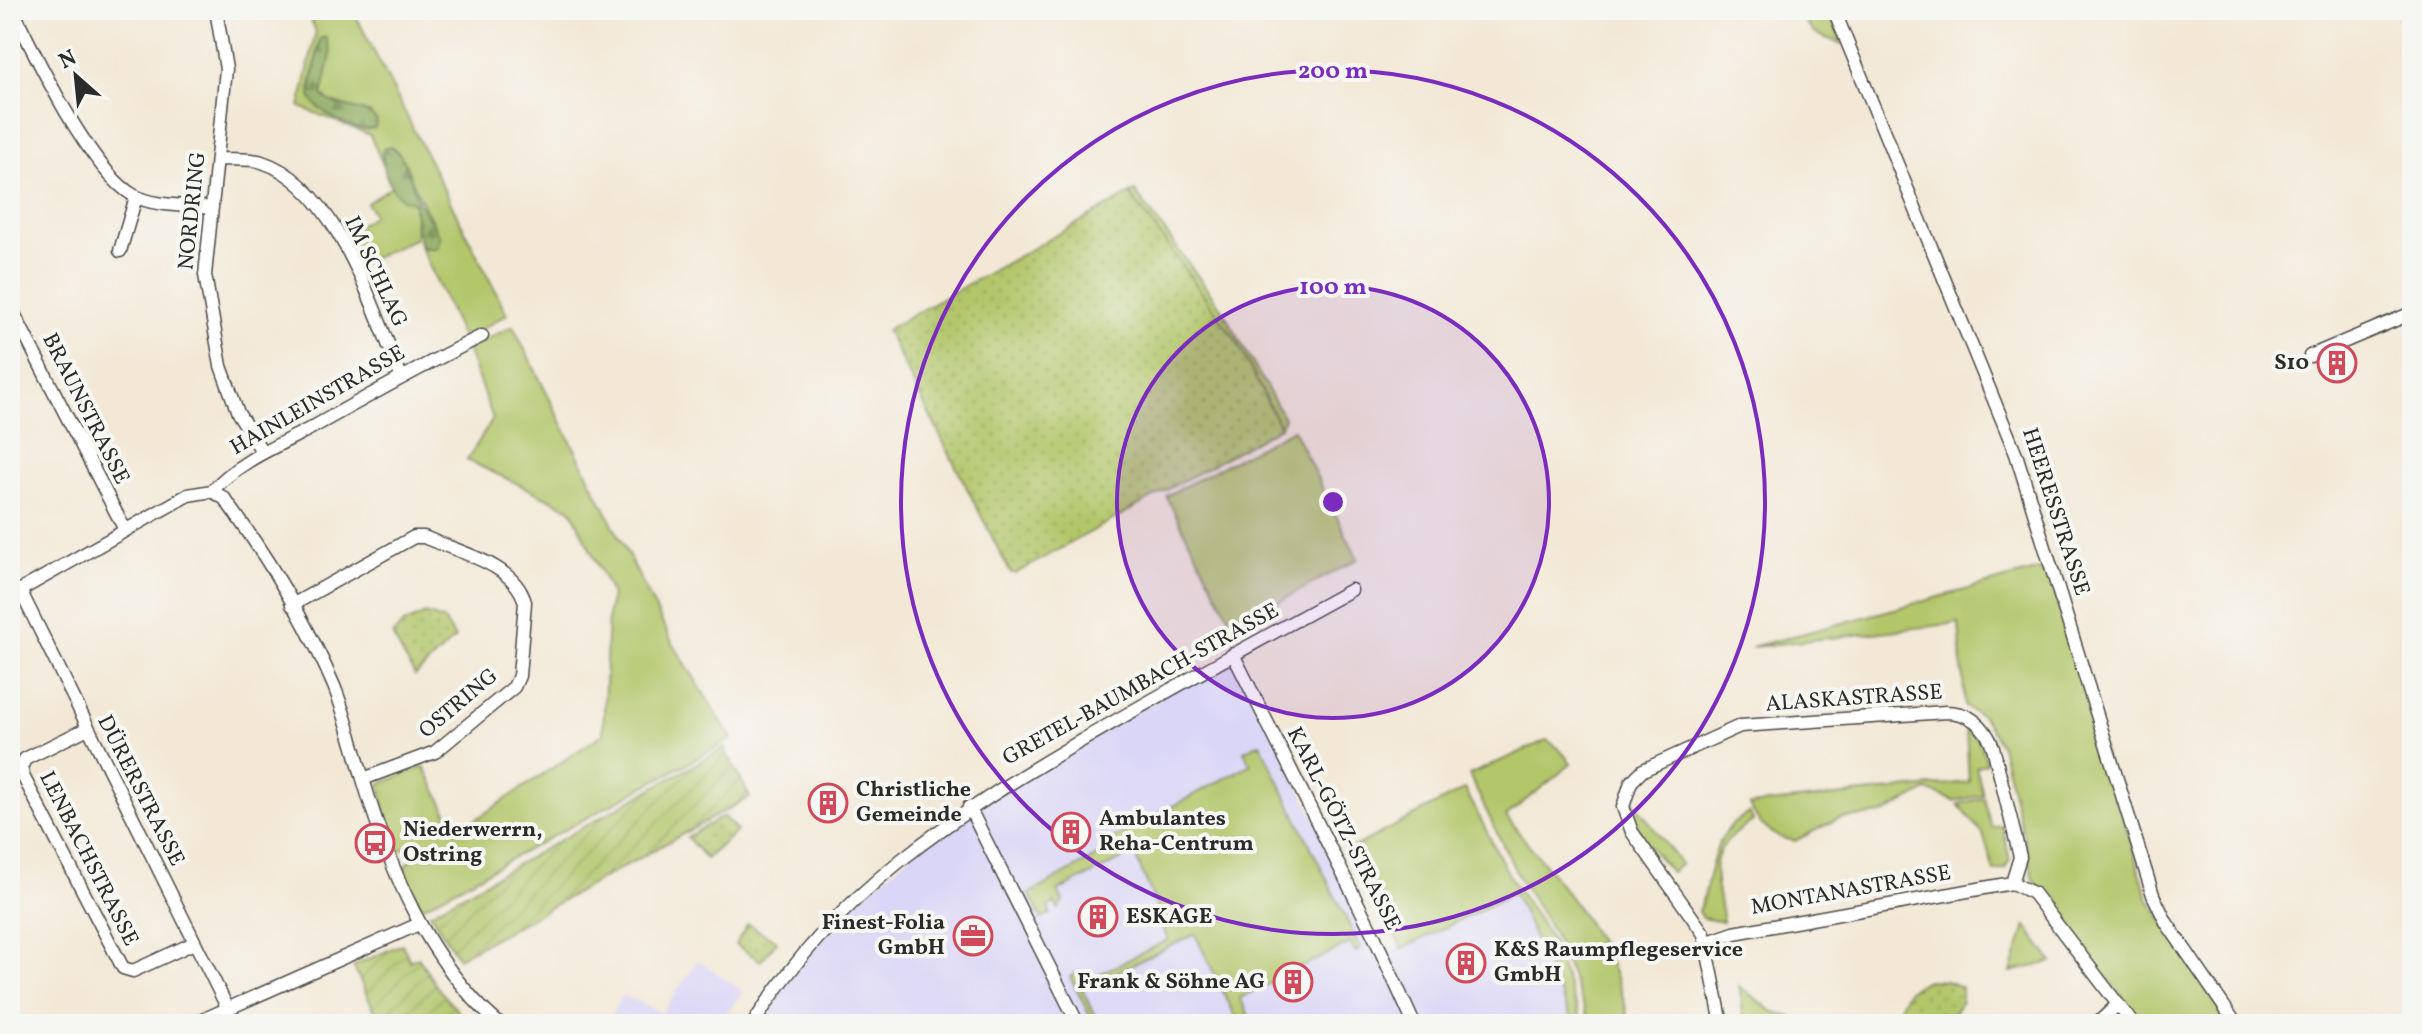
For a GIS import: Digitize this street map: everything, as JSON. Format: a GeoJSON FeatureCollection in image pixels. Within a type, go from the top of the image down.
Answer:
{"type":"FeatureCollection","features":[{"type":"Feature","properties":{"kind":"street"},"geometry":{"type":"LineString","coordinates":[[13,10],[46,76],[116,180],[136,197],[212,208]]}},
{"type":"Feature","properties":{"kind":"street","name":"NORDRING"},"geometry":{"type":"LineString","coordinates":[[216,10],[226,69],[205,275],[215,343],[238,413],[263,453]]}},
{"type":"Feature","properties":{"kind":"street","name":"HEERESSTRASSE"},"geometry":{"type":"LineString","coordinates":[[1834,10],[2016,454],[2153,895],[2166,922],[2236,1024]]}},
{"type":"Feature","properties":{"kind":"street","name":"IM SCHLAG"},"geometry":{"type":"LineString","coordinates":[[219,159],[262,161],[294,179],[322,210],[345,244],[401,376]]}},
{"type":"Feature","properties":{"kind":"street"},"geometry":{"type":"LineString","coordinates":[[120,251],[136,197]]}},
{"type":"Feature","properties":{"kind":"street","name":"BRAUNSTRASSE"},"geometry":{"type":"LineString","coordinates":[[10,306],[125,530]]}},
{"type":"Feature","properties":{"kind":"street"},"geometry":{"type":"LineString","coordinates":[[2310,356],[2412,313]]}},
{"type":"Feature","properties":{"kind":"street","name":"HAINLEINSTRASSE"},"geometry":{"type":"LineString","coordinates":[[15,593],[188,495],[212,491],[222,480],[263,453],[401,376],[482,336]]}},
{"type":"Feature","properties":{"kind":"street"},"geometry":{"type":"LineString","coordinates":[[212,491],[232,509],[292,605],[334,688],[390,861],[419,924],[453,975],[499,1024]]}},
{"type":"Feature","properties":{"kind":"street","name":"OSTRING"},"geometry":{"type":"LineString","coordinates":[[292,605],[414,537],[424,537],[508,574],[522,591],[525,602],[519,676],[514,687],[435,752],[420,761],[363,779]]}},
{"type":"Feature","properties":{"kind":"street","name":"GRETEL-BAUMBACH-STRASSE"},"geometry":{"type":"LineString","coordinates":[[753,1024],[836,919],[916,847],[969,807],[1233,654],[1351,590]]}},
{"type":"Feature","properties":{"kind":"street","name":"DÜRERSTRASSE"},"geometry":{"type":"LineString","coordinates":[[15,593],[228,1009]]}},
{"type":"Feature","properties":{"kind":"street","name":"KARL-GÖTZ-STRASSE"},"geometry":{"type":"LineString","coordinates":[[1233,654],[1368,922],[1414,1024]]}},
{"type":"Feature","properties":{"kind":"street","name":"ALASKASTRASSE"},"geometry":{"type":"LineString","coordinates":[[1708,942],[1626,822],[1623,807],[1627,790],[1643,770],[1740,726],[1956,712],[1977,723],[1993,747],[2020,857],[2008,883]]}},
{"type":"Feature","properties":{"kind":"street","name":"LENBACHSTRASSE"},"geometry":{"type":"LineString","coordinates":[[86,729],[25,759],[21,768],[24,778],[123,968],[133,971],[194,943]]}},
{"type":"Feature","properties":{"kind":"street"},"geometry":{"type":"LineString","coordinates":[[969,807],[1078,1024]]}},
{"type":"Feature","properties":{"kind":"street"},"geometry":{"type":"LineString","coordinates":[[2008,883],[2033,893],[2116,1006],[2133,1024]]}},
{"type":"Feature","properties":{"kind":"street","name":"MONTANASTRASSE"},"geometry":{"type":"LineString","coordinates":[[1708,942],[1734,933],[2008,883]]}},
{"type":"Feature","properties":{"kind":"street"},"geometry":{"type":"LineString","coordinates":[[193,1024],[419,924]]}},
{"type":"Feature","properties":{"kind":"street"},"geometry":{"type":"LineString","coordinates":[[1708,942],[1722,1024]]}},
{"type":"Feature","properties":{"kind":"street"},"geometry":{"type":"LineString","coordinates":[[2097,1024],[2116,1006]]}},
{"type":"Feature","properties":{"kind":"shaded area"},"geometry":{"type":"Polygon","coordinates":[[[1233,655],[1383,955],[1513,890],[1574,1024],[754,1024],[837,919],[947,823],[1233,655]]]}},
{"type":"Feature","properties":{"kind":"shaded area"},"geometry":{"type":"Polygon","coordinates":[[[698,960],[744,992],[717,1024],[606,1024],[622,995],[662,1013],[698,960]]]}},
{"type":"Feature","properties":{"kind":"green space"},"geometry":{"type":"Polygon","coordinates":[[[306,10],[353,10],[507,314],[463,340],[420,245],[426,249],[435,227],[404,166],[382,154],[384,167],[370,135],[300,107],[316,31],[306,10]],[[320,39],[310,90],[319,109],[372,114],[327,101],[322,95],[331,54],[320,39]]]}},
{"type":"Feature","properties":{"kind":"green space"},"geometry":{"type":"Polygon","coordinates":[[[1795,10],[1829,10],[1842,44],[1815,34],[1795,10]]]}},
{"type":"Feature","properties":{"kind":"green space"},"geometry":{"type":"Polygon","coordinates":[[[326,37],[331,54],[322,95],[334,103],[372,116],[377,121],[375,128],[359,128],[340,121],[322,110],[310,97],[320,39],[326,37]]]}},
{"type":"Feature","properties":{"kind":"green space"},"geometry":{"type":"Polygon","coordinates":[[[389,146],[404,162],[418,200],[440,237],[438,247],[432,249],[420,245],[414,202],[399,196],[389,182],[383,148],[389,146]]]}},
{"type":"Feature","properties":{"kind":"green space"},"geometry":{"type":"Polygon","coordinates":[[[392,186],[396,194],[414,202],[416,238],[361,264],[347,233],[374,215],[367,203],[392,186]]]}},
{"type":"Feature","properties":{"kind":"green space"},"geometry":{"type":"Polygon","coordinates":[[[1135,191],[1222,309],[1284,418],[1280,427],[1236,340],[1130,194],[1135,191]]]}},
{"type":"Feature","properties":{"kind":"green space"},"geometry":{"type":"Polygon","coordinates":[[[1130,194],[1236,340],[1280,427],[1015,574],[1010,572],[886,330],[1130,194]]]}},
{"type":"Feature","properties":{"kind":"green space"},"geometry":{"type":"Polygon","coordinates":[[[513,326],[672,642],[732,739],[424,906],[419,902],[404,868],[412,859],[409,849],[396,850],[385,817],[380,784],[424,766],[457,832],[603,734],[608,613],[612,595],[571,509],[467,460],[493,419],[467,349],[513,326]]]}},
{"type":"Feature","properties":{"kind":"green space"},"geometry":{"type":"Polygon","coordinates":[[[1293,429],[1358,559],[1234,626],[1166,496],[1293,429]]]}},
{"type":"Feature","properties":{"kind":"green space"},"geometry":{"type":"Polygon","coordinates":[[[2047,568],[2148,898],[2229,1024],[2146,1024],[2082,950],[2034,879],[2001,746],[1983,717],[1965,707],[1959,623],[1752,647],[2047,568]]]}},
{"type":"Feature","properties":{"kind":"green space"},"geometry":{"type":"Polygon","coordinates":[[[425,614],[444,620],[455,638],[415,676],[392,635],[405,623],[425,614]]]}},
{"type":"Feature","properties":{"kind":"green space"},"geometry":{"type":"Polygon","coordinates":[[[1966,729],[1979,741],[1987,763],[1976,767],[1983,795],[1954,801],[1927,790],[1883,814],[1837,819],[1795,841],[1768,830],[1757,819],[1750,805],[1969,782],[1966,729]]]}},
{"type":"Feature","properties":{"kind":"green space"},"geometry":{"type":"Polygon","coordinates":[[[1547,740],[1561,750],[1571,764],[1506,816],[1563,888],[1597,939],[1622,994],[1629,1024],[1591,1024],[1554,934],[1519,878],[1469,775],[1547,740]]]}},
{"type":"Feature","properties":{"kind":"green space"},"geometry":{"type":"Polygon","coordinates":[[[1260,743],[1361,949],[1356,952],[1350,943],[1240,998],[1253,1024],[1239,1024],[1195,934],[1082,989],[1099,1024],[1094,1024],[1070,977],[1079,972],[1084,982],[1168,940],[1156,916],[1159,911],[1134,853],[1058,891],[1063,902],[1058,909],[1055,903],[1048,907],[1051,914],[1042,919],[1029,894],[1115,846],[1112,839],[1251,764],[1244,751],[1260,743]]]}},
{"type":"Feature","properties":{"kind":"green space"},"geometry":{"type":"Polygon","coordinates":[[[724,748],[750,797],[458,958],[430,913],[724,748]]]}},
{"type":"Feature","properties":{"kind":"green space"},"geometry":{"type":"Polygon","coordinates":[[[1465,789],[1512,881],[1550,937],[1583,1024],[1574,1024],[1514,893],[1402,949],[1352,848],[1465,789]]]}},
{"type":"Feature","properties":{"kind":"green space"},"geometry":{"type":"Polygon","coordinates":[[[1631,798],[1681,864],[1671,872],[1636,828],[1630,808],[1631,798]]]}},
{"type":"Feature","properties":{"kind":"green space"},"geometry":{"type":"Polygon","coordinates":[[[1984,798],[1991,827],[2002,825],[2010,860],[2005,869],[1994,871],[1983,834],[1958,804],[1984,798]]]}},
{"type":"Feature","properties":{"kind":"green space"},"geometry":{"type":"Polygon","coordinates":[[[1749,813],[1753,821],[1726,843],[1716,864],[1723,922],[1702,918],[1698,911],[1719,844],[1735,822],[1749,813]]]}},
{"type":"Feature","properties":{"kind":"green space"},"geometry":{"type":"Polygon","coordinates":[[[724,816],[737,831],[706,859],[687,837],[724,816]]]}},
{"type":"Feature","properties":{"kind":"green space"},"geometry":{"type":"Polygon","coordinates":[[[748,924],[777,941],[761,961],[735,945],[748,924]]]}},
{"type":"Feature","properties":{"kind":"green space"},"geometry":{"type":"Polygon","coordinates":[[[2026,926],[2052,962],[2011,972],[2026,926]]]}},
{"type":"Feature","properties":{"kind":"green space"},"geometry":{"type":"Polygon","coordinates":[[[402,944],[410,961],[418,957],[437,987],[469,1024],[381,1024],[353,966],[402,944]]]}},
{"type":"Feature","properties":{"kind":"green space"},"geometry":{"type":"Polygon","coordinates":[[[1927,980],[1946,981],[1961,987],[1961,1002],[1947,1024],[1890,1024],[1908,990],[1927,980]]]}},
{"type":"Feature","properties":{"kind":"green space"},"geometry":{"type":"Polygon","coordinates":[[[1739,986],[1772,1011],[1792,1017],[1781,1024],[1745,1024],[1739,986]]]}},
{"type":"Feature","properties":{"kind":"place","name":"S10"},"geometry":{"type":"Point","coordinates":[2337,363]}},
{"type":"Feature","properties":{"kind":"place","name":"Christliche Gemeinde"},"geometry":{"type":"Point","coordinates":[828,803]}},
{"type":"Feature","properties":{"kind":"place","name":"Ambulantes Reha-Centrum"},"geometry":{"type":"Point","coordinates":[1071,832]}},
{"type":"Feature","properties":{"kind":"place","name":"Niederwerrn, Ostring"},"geometry":{"type":"Point","coordinates":[375,843]}},
{"type":"Feature","properties":{"kind":"place","name":"ESKAGE"},"geometry":{"type":"Point","coordinates":[1098,917]}},
{"type":"Feature","properties":{"kind":"place","name":"Finest-Folia GmbH"},"geometry":{"type":"Point","coordinates":[973,936]}},
{"type":"Feature","properties":{"kind":"place","name":"K&S Raumpflegeservice GmbH"},"geometry":{"type":"Point","coordinates":[1466,963]}},
{"type":"Feature","properties":{"kind":"place","name":"Frank & Söhne AG"},"geometry":{"type":"Point","coordinates":[1293,982]}}]}
